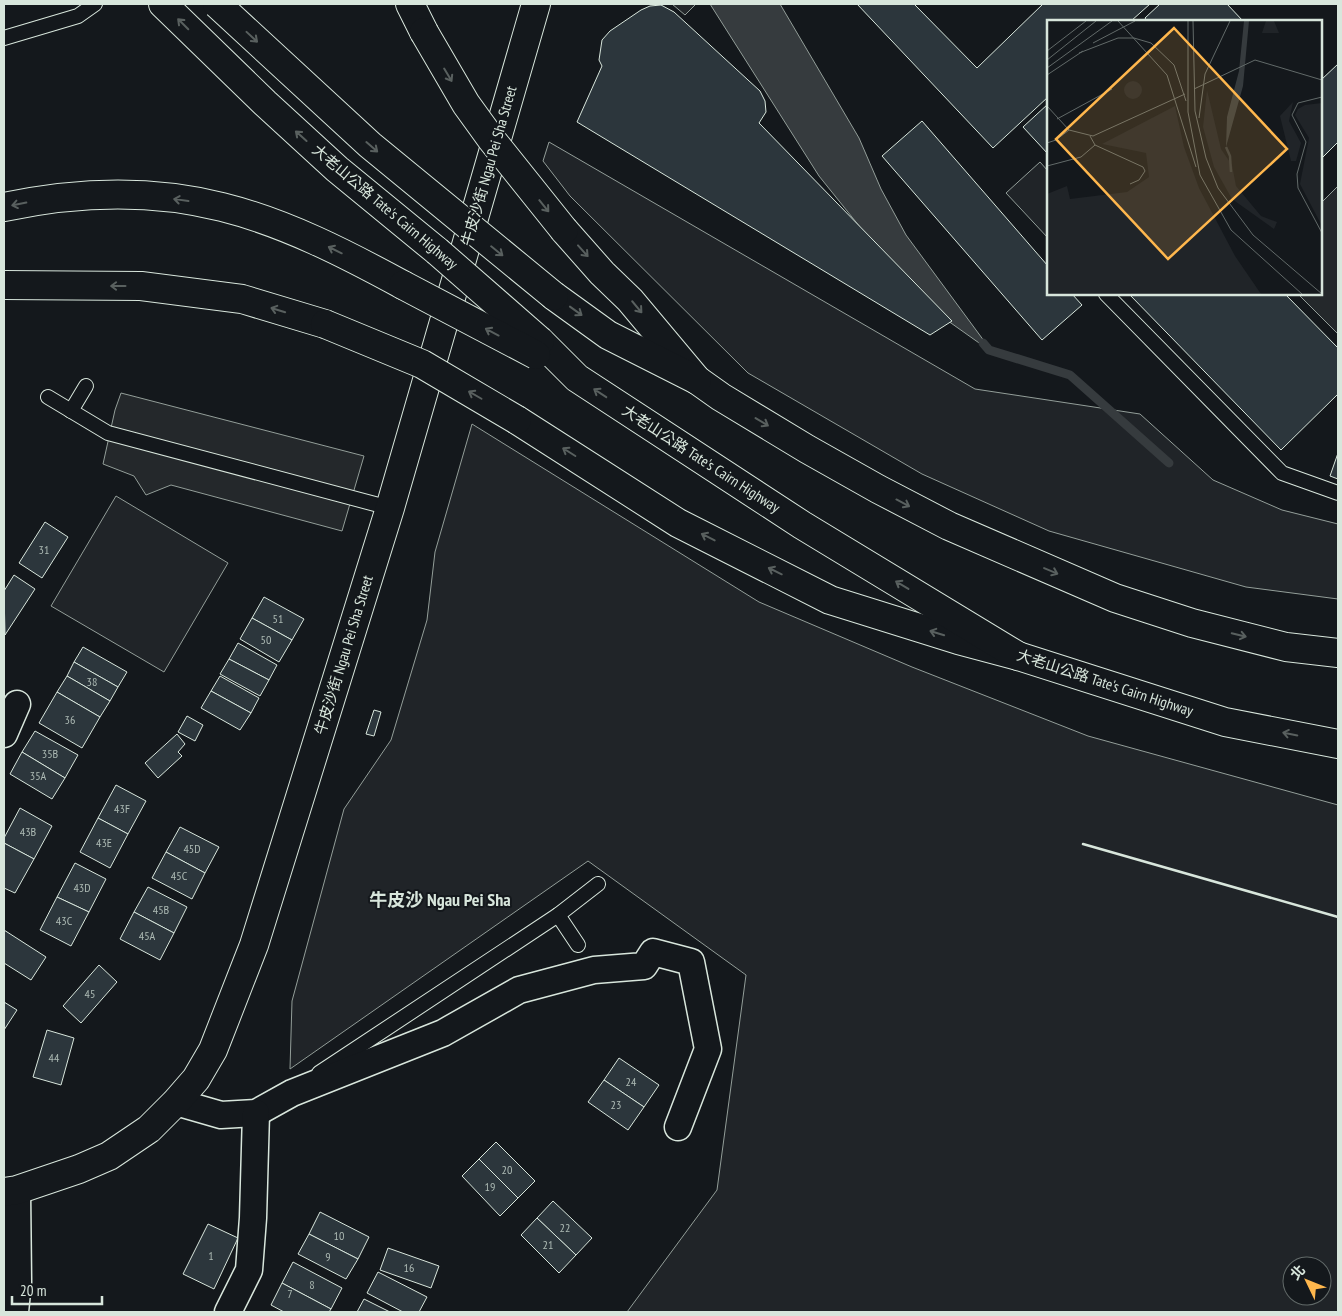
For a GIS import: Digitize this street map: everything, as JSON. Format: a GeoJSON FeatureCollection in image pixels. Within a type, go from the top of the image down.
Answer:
{"type":"FeatureCollection","features":[{"type":"Feature","properties":{"kind":"main road","name":"大老山公路 Tate's Cairn Highway"},"geometry":{"type":"LineString","coordinates":[[163,4],[265,103],[337,169],[437,251],[538,348],[578,378],[802,526],[1018,656],[1225,722],[1338,744]]}},
{"type":"Feature","properties":{"kind":"main road"},"geometry":{"type":"LineString","coordinates":[[216,4],[370,145],[554,296],[608,335],[697,380],[799,444],[878,489],[948,526],[1012,555],[1115,598],[1192,623],[1286,646],[1338,653]]}},
{"type":"Feature","properties":{"kind":"main road"},"geometry":{"type":"LineString","coordinates":[[410,4],[447,72],[482,126],[564,230],[630,300],[697,380]]}},
{"type":"Feature","properties":{"kind":"main road","name":"牛皮沙街 Ngau Pei Sha Street"},"geometry":{"type":"LineString","coordinates":[[11,1191],[79,1170],[109,1156],[149,1129],[176,1102],[196,1078],[213,1050],[254,945],[390,508],[536,4]]}},
{"type":"Feature","properties":{"kind":"main road"},"geometry":{"type":"LineString","coordinates":[[4,207],[54,198],[117,195],[155,196],[221,207],[282,226],[538,348]]}},
{"type":"Feature","properties":{"kind":"main road"},"geometry":{"type":"LineString","coordinates":[[4,285],[141,286],[242,299],[325,324],[422,364],[517,420],[678,523],[830,600],[958,640],[1018,656]]}},
{"type":"Feature","properties":{"kind":"street"},"geometry":{"type":"LineString","coordinates":[[4,734],[17,704]]}},
{"type":"Feature","properties":{"kind":"street"},"geometry":{"type":"LineString","coordinates":[[176,1102],[221,1115],[256,1113],[292,1093],[443,1033],[519,990],[594,970],[644,966],[653,952],[692,962],[708,1049],[678,1127]]}},
{"type":"Feature","properties":{"kind":"street"},"geometry":{"type":"LineString","coordinates":[[228,1312],[249,1270],[253,1218],[256,1113]]}},
{"type":"Feature","properties":{"kind":"street"},"geometry":{"type":"LineString","coordinates":[[11,1191],[18,1282],[15,1312]]}},
{"type":"Feature","properties":{"kind":"lane"},"geometry":{"type":"LineString","coordinates":[[4,38],[78,16],[96,4]]}},
{"type":"Feature","properties":{"kind":"lane"},"geometry":{"type":"LineString","coordinates":[[1107,295],[1282,473],[1338,493]]}},
{"type":"Feature","properties":{"kind":"lane"},"geometry":{"type":"LineString","coordinates":[[71,411],[86,386]]}},
{"type":"Feature","properties":{"kind":"lane"},"geometry":{"type":"LineString","coordinates":[[48,397],[108,434],[390,508]]}},
{"type":"Feature","properties":{"kind":"lane"},"geometry":{"type":"LineString","coordinates":[[292,1093],[338,1060],[558,915],[598,884]]}},
{"type":"Feature","properties":{"kind":"lane"},"geometry":{"type":"LineString","coordinates":[[558,915],[578,945]]}},
{"type":"Feature","properties":{"kind":"shaded area"},"geometry":{"type":"Polygon","coordinates":[[[672,4],[696,4],[685,15],[672,4]]]}},
{"type":"Feature","properties":{"kind":"shaded area"},"geometry":{"type":"Polygon","coordinates":[[[710,4],[780,4],[859,138],[881,189],[906,235],[989,350],[934,311],[864,232],[819,176],[710,4]]]}},
{"type":"Feature","properties":{"kind":"shaded area"},"geometry":{"type":"Polygon","coordinates":[[[549,142],[975,389],[1140,414],[1213,480],[1282,510],[1338,524],[1338,599],[1246,587],[1049,531],[922,474],[748,373],[570,196],[543,161],[549,142]]]}},
{"type":"Feature","properties":{"kind":"shaded area"},"geometry":{"type":"Polygon","coordinates":[[[1040,162],[1047,170],[1047,237],[1006,193],[1040,162]]]}},
{"type":"Feature","properties":{"kind":"shaded area"},"geometry":{"type":"Polygon","coordinates":[[[1338,186],[1338,334],[1299,295],[1322,295],[1322,202],[1338,186]]]}},
{"type":"Feature","properties":{"kind":"shaded area"},"geometry":{"type":"Polygon","coordinates":[[[121,393],[364,456],[342,531],[171,485],[146,495],[134,476],[103,464],[115,410],[121,393]]]}},
{"type":"Feature","properties":{"kind":"shaded area"},"geometry":{"type":"Polygon","coordinates":[[[472,424],[759,602],[912,667],[1088,736],[1338,805],[1338,1312],[627,1312],[717,1190],[746,975],[588,861],[290,1069],[292,1001],[344,809],[391,740],[427,620],[435,552],[472,424]]]}},
{"type":"Feature","properties":{"kind":"shaded area"},"geometry":{"type":"Polygon","coordinates":[[[116,496],[228,563],[164,672],[51,606],[116,496]]]}},
{"type":"Feature","properties":{"kind":"building"},"geometry":{"type":"Polygon","coordinates":[[[857,4],[914,4],[977,68],[1043,4],[1150,4],[1132,20],[1047,20],[1047,98],[993,148],[857,4]]]}},
{"type":"Feature","properties":{"kind":"building"},"geometry":{"type":"Polygon","coordinates":[[[1160,4],[1227,4],[1242,20],[1146,20],[1145,18],[1160,4]]]}},
{"type":"Feature","properties":{"kind":"building"},"geometry":{"type":"Polygon","coordinates":[[[661,5],[674,12],[760,91],[765,101],[766,112],[759,123],[952,321],[930,335],[577,122],[602,66],[599,60],[602,40],[610,31],[641,10],[650,6],[661,5]]]}},
{"type":"Feature","properties":{"kind":"building"},"geometry":{"type":"Polygon","coordinates":[[[1338,64],[1338,142],[1322,158],[1322,79],[1338,64]]]}},
{"type":"Feature","properties":{"kind":"building"},"geometry":{"type":"Polygon","coordinates":[[[1047,105],[1047,153],[1023,127],[1047,105]]]}},
{"type":"Feature","properties":{"kind":"building"},"geometry":{"type":"Polygon","coordinates":[[[922,121],[1047,265],[1047,295],[1073,295],[1082,305],[1042,340],[882,156],[922,121]]]}},
{"type":"Feature","properties":{"kind":"building"},"geometry":{"type":"Polygon","coordinates":[[[1130,295],[1286,295],[1338,348],[1338,394],[1281,450],[1130,295]]]}},
{"type":"Feature","properties":{"kind":"building"},"geometry":{"type":"Polygon","coordinates":[[[1338,453],[1338,479],[1330,476],[1338,453]]]}},
{"type":"Feature","properties":{"kind":"building"},"geometry":{"type":"Polygon","coordinates":[[[45,522],[68,537],[42,578],[19,563],[45,522]]]}},
{"type":"Feature","properties":{"kind":"building"},"geometry":{"type":"Polygon","coordinates":[[[14,575],[35,589],[5,635],[4,591],[14,575]]]}},
{"type":"Feature","properties":{"kind":"building"},"geometry":{"type":"Polygon","coordinates":[[[264,597],[304,619],[292,640],[252,618],[264,597]]]}},
{"type":"Feature","properties":{"kind":"building"},"geometry":{"type":"Polygon","coordinates":[[[252,618],[292,640],[279,662],[240,639],[252,618]]]}},
{"type":"Feature","properties":{"kind":"building"},"geometry":{"type":"Polygon","coordinates":[[[238,643],[277,665],[269,680],[229,659],[238,643]]]}},
{"type":"Feature","properties":{"kind":"building"},"geometry":{"type":"Polygon","coordinates":[[[83,647],[127,672],[118,687],[74,662],[83,647]]]}},
{"type":"Feature","properties":{"kind":"building"},"geometry":{"type":"Polygon","coordinates":[[[229,659],[269,680],[260,696],[220,674],[229,659]]]}},
{"type":"Feature","properties":{"kind":"building"},"geometry":{"type":"Polygon","coordinates":[[[74,662],[118,687],[110,701],[67,676],[74,662]]]}},
{"type":"Feature","properties":{"kind":"building"},"geometry":{"type":"Polygon","coordinates":[[[67,676],[110,701],[100,717],[57,692],[67,676]]]}},
{"type":"Feature","properties":{"kind":"building"},"geometry":{"type":"Polygon","coordinates":[[[220,676],[259,698],[251,713],[211,691],[220,676]]]}},
{"type":"Feature","properties":{"kind":"building"},"geometry":{"type":"Polygon","coordinates":[[[211,691],[251,713],[240,730],[201,708],[211,691]]]}},
{"type":"Feature","properties":{"kind":"building"},"geometry":{"type":"Polygon","coordinates":[[[57,692],[100,717],[82,748],[39,723],[57,692]]]}},
{"type":"Feature","properties":{"kind":"building"},"geometry":{"type":"Polygon","coordinates":[[[374,710],[381,712],[374,736],[366,734],[374,710]]]}},
{"type":"Feature","properties":{"kind":"building"},"geometry":{"type":"Polygon","coordinates":[[[187,716],[203,725],[195,741],[178,732],[187,716]]]}},
{"type":"Feature","properties":{"kind":"building"},"geometry":{"type":"Polygon","coordinates":[[[35,731],[78,755],[65,778],[22,752],[35,731]]]}},
{"type":"Feature","properties":{"kind":"building"},"geometry":{"type":"Polygon","coordinates":[[[177,734],[185,744],[178,752],[182,756],[158,778],[145,763],[177,734]]]}},
{"type":"Feature","properties":{"kind":"building"},"geometry":{"type":"Polygon","coordinates":[[[22,752],[65,778],[52,799],[10,774],[22,752]]]}},
{"type":"Feature","properties":{"kind":"building"},"geometry":{"type":"Polygon","coordinates":[[[116,785],[146,801],[128,834],[98,818],[116,785]]]}},
{"type":"Feature","properties":{"kind":"building"},"geometry":{"type":"Polygon","coordinates":[[[20,808],[52,826],[34,859],[4,843],[4,838],[20,808]]]}},
{"type":"Feature","properties":{"kind":"building"},"geometry":{"type":"Polygon","coordinates":[[[98,818],[128,834],[110,868],[80,852],[98,818]]]}},
{"type":"Feature","properties":{"kind":"building"},"geometry":{"type":"Polygon","coordinates":[[[180,827],[219,847],[205,873],[166,852],[180,827]]]}},
{"type":"Feature","properties":{"kind":"building"},"geometry":{"type":"Polygon","coordinates":[[[4,843],[34,859],[15,893],[4,888],[4,843]]]}},
{"type":"Feature","properties":{"kind":"building"},"geometry":{"type":"Polygon","coordinates":[[[166,852],[205,873],[192,899],[152,878],[166,852]]]}},
{"type":"Feature","properties":{"kind":"building"},"geometry":{"type":"Polygon","coordinates":[[[75,863],[106,879],[89,912],[57,897],[75,863]]]}},
{"type":"Feature","properties":{"kind":"building"},"geometry":{"type":"Polygon","coordinates":[[[148,887],[187,907],[174,933],[134,912],[148,887]]]}},
{"type":"Feature","properties":{"kind":"building"},"geometry":{"type":"Polygon","coordinates":[[[57,897],[89,912],[71,946],[40,930],[57,897]]]}},
{"type":"Feature","properties":{"kind":"building"},"geometry":{"type":"Polygon","coordinates":[[[134,912],[174,933],[160,960],[120,939],[134,912]]]}},
{"type":"Feature","properties":{"kind":"building"},"geometry":{"type":"Polygon","coordinates":[[[4,930],[46,957],[31,980],[4,963],[4,930]]]}},
{"type":"Feature","properties":{"kind":"building"},"geometry":{"type":"Polygon","coordinates":[[[99,965],[117,982],[81,1023],[63,1006],[99,965]]]}},
{"type":"Feature","properties":{"kind":"building"},"geometry":{"type":"Polygon","coordinates":[[[4,1002],[17,1010],[4,1030],[4,1002]]]}},
{"type":"Feature","properties":{"kind":"building"},"geometry":{"type":"Polygon","coordinates":[[[47,1030],[74,1038],[61,1085],[33,1077],[47,1030]]]}},
{"type":"Feature","properties":{"kind":"building"},"geometry":{"type":"Polygon","coordinates":[[[619,1058],[659,1085],[644,1107],[604,1080],[619,1058]]]}},
{"type":"Feature","properties":{"kind":"building"},"geometry":{"type":"Polygon","coordinates":[[[604,1080],[644,1107],[628,1130],[588,1102],[604,1080]]]}},
{"type":"Feature","properties":{"kind":"building"},"geometry":{"type":"Polygon","coordinates":[[[496,1142],[535,1181],[518,1198],[479,1159],[496,1142]]]}},
{"type":"Feature","properties":{"kind":"building"},"geometry":{"type":"Polygon","coordinates":[[[479,1159],[518,1198],[500,1216],[462,1176],[479,1159]]]}},
{"type":"Feature","properties":{"kind":"building"},"geometry":{"type":"Polygon","coordinates":[[[553,1201],[592,1238],[576,1255],[537,1218],[553,1201]]]}},
{"type":"Feature","properties":{"kind":"building"},"geometry":{"type":"Polygon","coordinates":[[[320,1212],[369,1237],[358,1259],[309,1234],[320,1212]]]}},
{"type":"Feature","properties":{"kind":"building"},"geometry":{"type":"Polygon","coordinates":[[[537,1218],[576,1255],[559,1273],[521,1235],[537,1218]]]}},
{"type":"Feature","properties":{"kind":"building"},"geometry":{"type":"Polygon","coordinates":[[[208,1224],[238,1238],[214,1289],[183,1274],[208,1224]]]}},
{"type":"Feature","properties":{"kind":"building"},"geometry":{"type":"Polygon","coordinates":[[[309,1234],[358,1259],[346,1279],[298,1254],[309,1234]]]}},
{"type":"Feature","properties":{"kind":"building"},"geometry":{"type":"Polygon","coordinates":[[[388,1248],[439,1266],[431,1288],[380,1270],[388,1248]]]}},
{"type":"Feature","properties":{"kind":"building"},"geometry":{"type":"Polygon","coordinates":[[[293,1262],[342,1288],[331,1309],[282,1283],[293,1262]]]}},
{"type":"Feature","properties":{"kind":"building"},"geometry":{"type":"Polygon","coordinates":[[[378,1272],[427,1297],[419,1312],[403,1312],[367,1293],[378,1272]]]}},
{"type":"Feature","properties":{"kind":"building"},"geometry":{"type":"Polygon","coordinates":[[[282,1283],[331,1309],[329,1312],[284,1312],[271,1305],[282,1283]]]}},
{"type":"Feature","properties":{"kind":"building"},"geometry":{"type":"Polygon","coordinates":[[[364,1299],[390,1312],[357,1312],[364,1299]]]}},
{"type":"Feature","properties":{"kind":"waterway"},"geometry":{"type":"LineString","coordinates":[[983,343],[989,350],[1070,375],[1169,463]]}},
{"type":"Feature","properties":{"kind":"wall"},"geometry":{"type":"LineString","coordinates":[[1083,844],[1338,917]]}},
{"type":"Feature","properties":{"kind":"district","name":"牛皮沙 Ngau Pei Sha"},"geometry":{"type":"Point","coordinates":[440,900]}}]}
